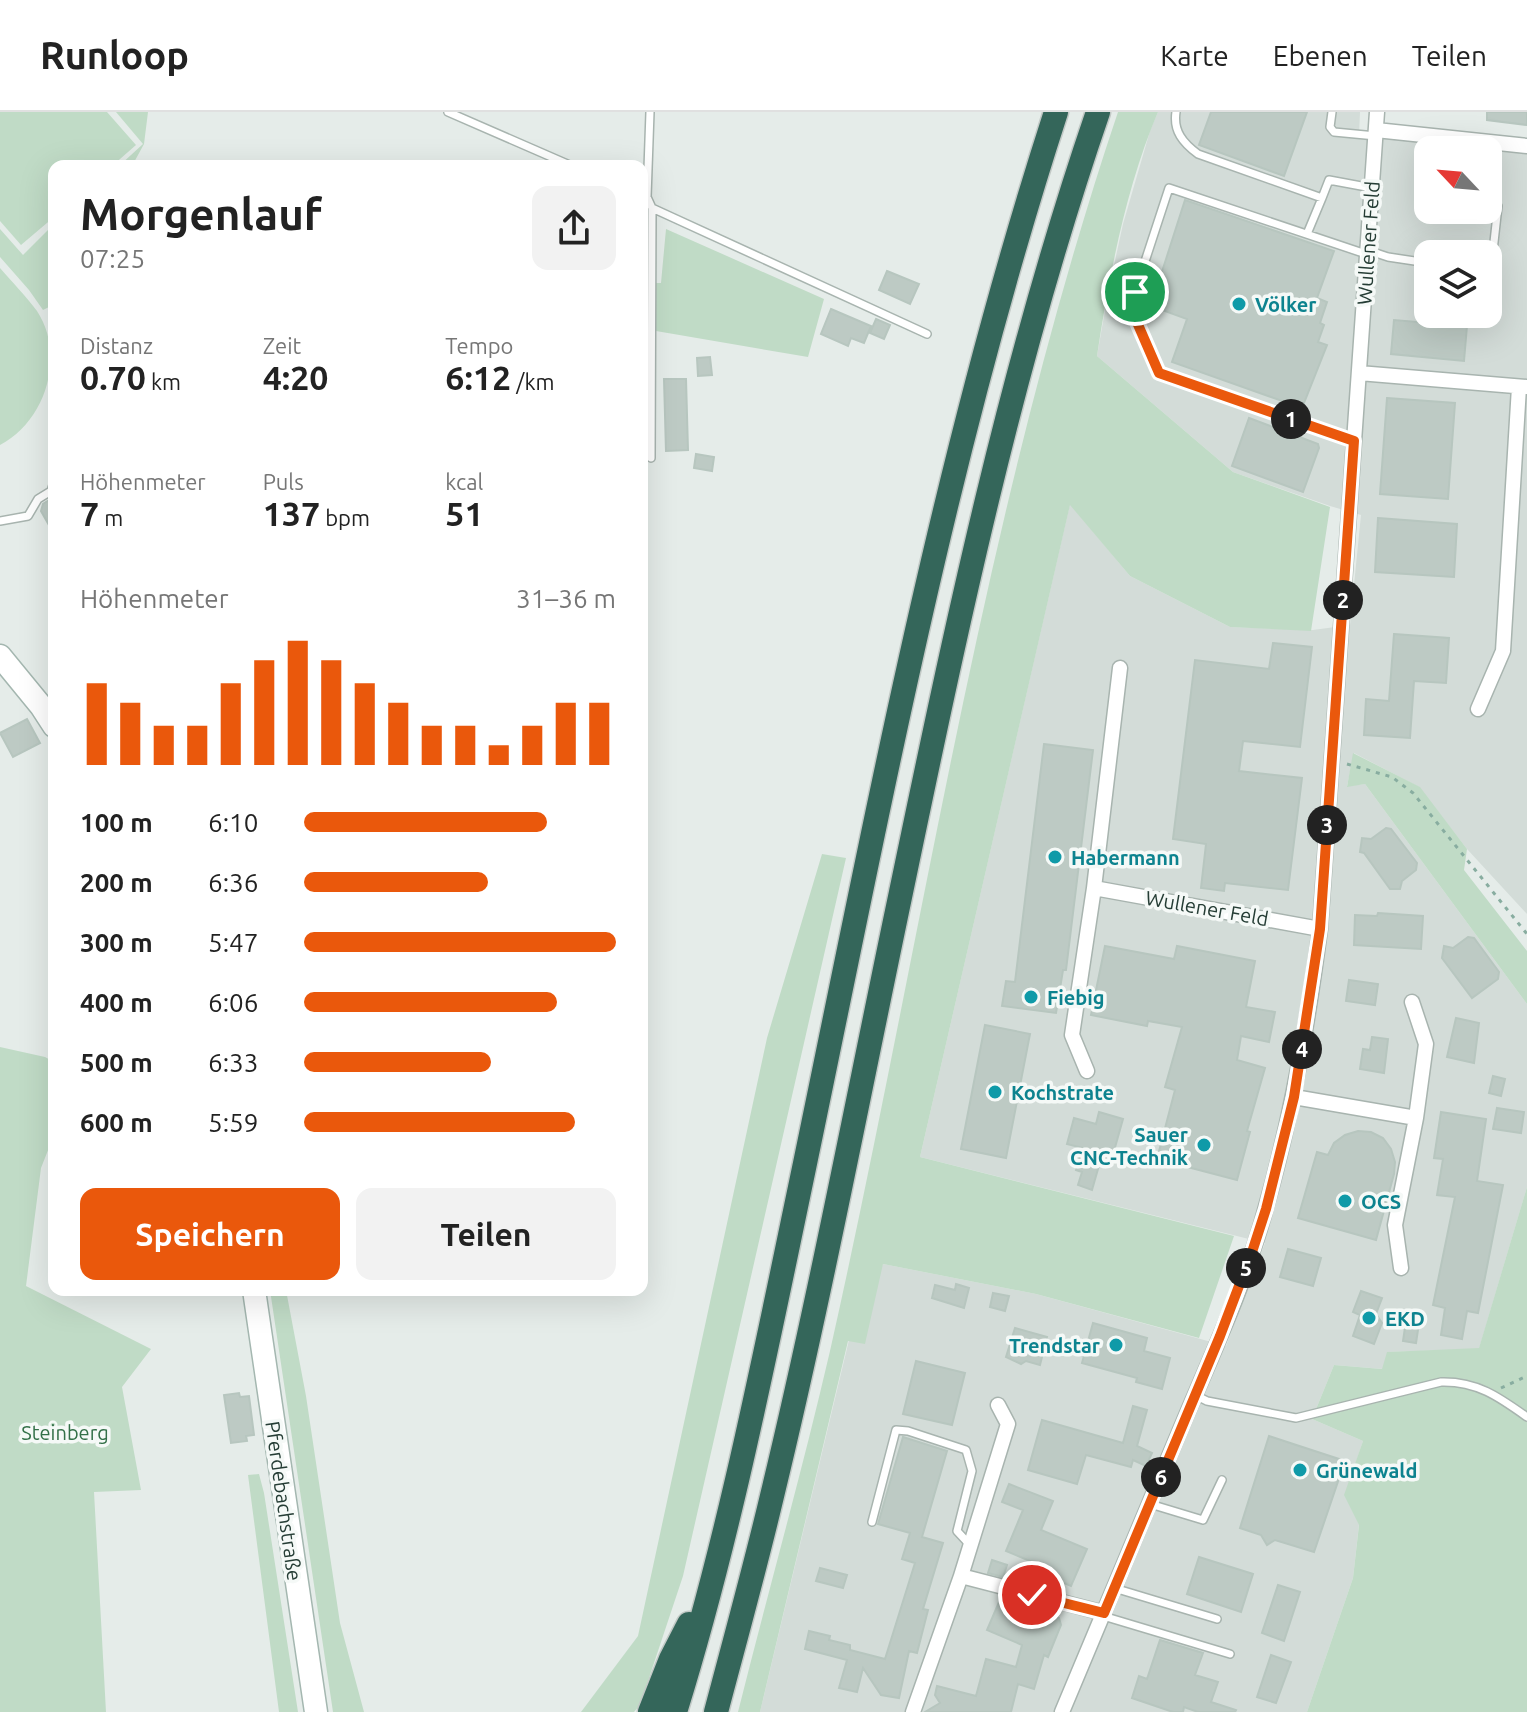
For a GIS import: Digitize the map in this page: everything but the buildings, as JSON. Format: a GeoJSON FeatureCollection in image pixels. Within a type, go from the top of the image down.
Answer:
{"type":"FeatureCollection","features":[{"type":"Feature","properties":{"kind":"highway"},"geometry":{"type":"LineString","coordinates":[[675,1712],[712,1579],[769,1335],[912,652],[965,424],[1022,218],[1056,112]]}},
{"type":"Feature","properties":{"kind":"highway"},"geometry":{"type":"LineString","coordinates":[[716,1712],[772,1497],[831,1232],[954,642],[1001,442],[1063,214],[1098,112]]}},
{"type":"Feature","properties":{"kind":"highway"},"geometry":{"type":"LineString","coordinates":[[650,1712],[671,1659],[712,1579]]}},
{"type":"Feature","properties":{"kind":"main road"},"geometry":{"type":"LineString","coordinates":[[0,656],[48,717]]}},
{"type":"Feature","properties":{"kind":"main road","name":"Pferdebachstraße"},"geometry":{"type":"LineString","coordinates":[[255,1296],[316,1712]]}},
{"type":"Feature","properties":{"kind":"street","name":"Wullener Feld"},"geometry":{"type":"LineString","coordinates":[[1062,1712],[1253,1249],[1294,1097],[1320,929],[1377,112]]}},
{"type":"Feature","properties":{"kind":"street"},"geometry":{"type":"LineString","coordinates":[[1376,133],[1527,146]]}},
{"type":"Feature","properties":{"kind":"street"},"geometry":{"type":"LineString","coordinates":[[1359,373],[1523,387],[1503,651],[1478,709]]}},
{"type":"Feature","properties":{"kind":"street"},"geometry":{"type":"LineString","coordinates":[[1087,1071],[1072,1035],[1094,888],[1120,668]]}},
{"type":"Feature","properties":{"kind":"street","name":"Wullener Feld"},"geometry":{"type":"LineString","coordinates":[[1094,888],[1320,929]]}},
{"type":"Feature","properties":{"kind":"street"},"geometry":{"type":"LineString","coordinates":[[1401,1268],[1395,1225],[1416,1118],[1426,1044],[1412,1002]]}},
{"type":"Feature","properties":{"kind":"street"},"geometry":{"type":"LineString","coordinates":[[1294,1097],[1416,1118]]}},
{"type":"Feature","properties":{"kind":"street"},"geometry":{"type":"LineString","coordinates":[[913,1712],[961,1576],[1008,1424],[998,1405]]}},
{"type":"Feature","properties":{"kind":"street"},"geometry":{"type":"LineString","coordinates":[[961,1576],[1103,1614]]}},
{"type":"Feature","properties":{"kind":"lane"},"geometry":{"type":"LineString","coordinates":[[448,112],[558,160]]}},
{"type":"Feature","properties":{"kind":"lane"},"geometry":{"type":"LineString","coordinates":[[647,160],[650,112]]}},
{"type":"Feature","properties":{"kind":"lane"},"geometry":{"type":"LineString","coordinates":[[1176,112],[1175,125],[1184,144],[1198,154],[1322,198]]}},
{"type":"Feature","properties":{"kind":"lane"},"geometry":{"type":"LineString","coordinates":[[1332,112],[1330,127],[1334,132],[1376,133]]}},
{"type":"Feature","properties":{"kind":"lane"},"geometry":{"type":"LineString","coordinates":[[1307,234],[1329,180],[1372,188]]}},
{"type":"Feature","properties":{"kind":"lane"},"geometry":{"type":"LineString","coordinates":[[1354,441],[1159,373],[1136,320],[1135,292],[1169,188],[1367,252],[1414,261]]}},
{"type":"Feature","properties":{"kind":"lane"},"geometry":{"type":"LineString","coordinates":[[648,202],[652,208],[927,334]]}},
{"type":"Feature","properties":{"kind":"lane"},"geometry":{"type":"LineString","coordinates":[[651,458],[652,208]]}},
{"type":"Feature","properties":{"kind":"lane"},"geometry":{"type":"LineString","coordinates":[[0,521],[28,516],[38,499],[48,493]]}},
{"type":"Feature","properties":{"kind":"lane"},"geometry":{"type":"LineString","coordinates":[[1195,1395],[1207,1401],[1296,1418],[1441,1382],[1467,1384],[1492,1392],[1527,1417]]}},
{"type":"Feature","properties":{"kind":"lane"},"geometry":{"type":"LineString","coordinates":[[872,1522],[896,1430],[908,1431],[966,1450],[972,1471],[957,1531],[970,1545]]}},
{"type":"Feature","properties":{"kind":"lane"},"geometry":{"type":"LineString","coordinates":[[1150,1504],[1203,1520],[1222,1480]]}},
{"type":"Feature","properties":{"kind":"lane"},"geometry":{"type":"LineString","coordinates":[[1114,1588],[1217,1619]]}},
{"type":"Feature","properties":{"kind":"lane"},"geometry":{"type":"LineString","coordinates":[[1103,1614],[1230,1654]]}},
{"type":"Feature","properties":{"kind":"path"},"geometry":{"type":"LineString","coordinates":[[1331,761],[1372,769],[1392,777],[1413,793],[1527,934]]}},
{"type":"Feature","properties":{"kind":"path"},"geometry":{"type":"LineString","coordinates":[[1492,1392],[1527,1376]]}},
{"type":"Feature","properties":{"kind":"shaded area"},"geometry":{"type":"Polygon","coordinates":[[[1158,112],[1360,112],[1359,135],[1414,140],[1414,224],[1502,224],[1502,149],[1527,151],[1527,914],[1467,849],[1419,787],[1354,753],[1347,786],[1365,784],[1527,1004],[1527,1187],[1479,1349],[1388,1352],[1383,1369],[1334,1365],[1312,1419],[1363,1441],[1345,1495],[1359,1524],[1353,1578],[1307,1712],[760,1712],[849,1340],[883,1264],[1036,1294],[1226,1346],[1265,1243],[920,1157],[1070,504],[1130,576],[1230,627],[1313,630],[1350,625],[1361,515],[1233,472],[1097,356],[1123,224],[1158,112]]]}},
{"type":"Feature","properties":{"kind":"green space"},"geometry":{"type":"Polygon","coordinates":[[[0,112],[107,112],[136,145],[119,160],[48,160],[48,222],[21,245],[0,221],[0,112]]]}},
{"type":"Feature","properties":{"kind":"green space"},"geometry":{"type":"Polygon","coordinates":[[[116,112],[148,112],[144,144],[135,160],[126,160],[143,144],[116,112]]]}},
{"type":"Feature","properties":{"kind":"green space"},"geometry":{"type":"Polygon","coordinates":[[[1118,112],[1158,112],[1120,232],[1097,356],[1233,472],[1330,507],[1311,631],[1230,627],[1130,576],[1070,505],[920,1157],[1234,1236],[1199,1338],[1036,1294],[883,1264],[865,1344],[848,1341],[760,1712],[738,1712],[830,1351],[992,572],[1070,264],[1118,112]]]}},
{"type":"Feature","properties":{"kind":"green space"},"geometry":{"type":"Polygon","coordinates":[[[0,229],[23,255],[48,230],[48,308],[43,310],[0,257],[0,229]]]}},
{"type":"Feature","properties":{"kind":"green space"},"geometry":{"type":"Polygon","coordinates":[[[666,229],[824,299],[808,357],[656,331],[654,283],[661,283],[666,229]]]}},
{"type":"Feature","properties":{"kind":"green space"},"geometry":{"type":"Polygon","coordinates":[[[0,268],[24,294],[46,328],[48,379],[40,404],[29,420],[0,445],[0,268]]]}},
{"type":"Feature","properties":{"kind":"green space"},"geometry":{"type":"Polygon","coordinates":[[[1353,753],[1420,787],[1467,849],[1464,870],[1527,951],[1527,1004],[1365,784],[1347,787],[1353,753]]]}},
{"type":"Feature","properties":{"kind":"green space"},"geometry":{"type":"Polygon","coordinates":[[[822,854],[846,858],[683,1576],[640,1705],[634,1712],[581,1712],[638,1636],[767,1038],[822,854]]]}},
{"type":"Feature","properties":{"kind":"green space","name":"Steinberg"},"geometry":{"type":"Polygon","coordinates":[[[0,1047],[48,1059],[48,1150],[41,1168],[26,1286],[151,1349],[122,1387],[141,1490],[94,1492],[106,1712],[0,1712],[0,1047]]]}},
{"type":"Feature","properties":{"kind":"green space"},"geometry":{"type":"Polygon","coordinates":[[[1527,1187],[1527,1712],[1307,1712],[1353,1578],[1359,1525],[1344,1495],[1363,1441],[1312,1419],[1334,1365],[1382,1369],[1387,1352],[1479,1348],[1527,1187]]]}},
{"type":"Feature","properties":{"kind":"green space"},"geometry":{"type":"Polygon","coordinates":[[[271,1296],[287,1296],[306,1396],[340,1623],[364,1712],[333,1712],[271,1296]]]}},
{"type":"Feature","properties":{"kind":"green space"},"geometry":{"type":"Polygon","coordinates":[[[259,1474],[298,1712],[279,1712],[248,1475],[259,1474]]]}},
{"type":"Feature","properties":{"kind":"place","name":"Völker"},"geometry":{"type":"Point","coordinates":[1239,304]}},
{"type":"Feature","properties":{"kind":"place","name":"Habermann"},"geometry":{"type":"Point","coordinates":[1055,857]}},
{"type":"Feature","properties":{"kind":"place","name":"Fiebig"},"geometry":{"type":"Point","coordinates":[1031,997]}},
{"type":"Feature","properties":{"kind":"place","name":"Kochstrate"},"geometry":{"type":"Point","coordinates":[995,1092]}},
{"type":"Feature","properties":{"kind":"place","name":"Sauer CNC-Technik"},"geometry":{"type":"Point","coordinates":[1204,1145]}},
{"type":"Feature","properties":{"kind":"place","name":"OCS"},"geometry":{"type":"Point","coordinates":[1345,1201]}},
{"type":"Feature","properties":{"kind":"place","name":"EKD"},"geometry":{"type":"Point","coordinates":[1369,1318]}},
{"type":"Feature","properties":{"kind":"place","name":"Trendstar"},"geometry":{"type":"Point","coordinates":[1116,1345]}},
{"type":"Feature","properties":{"kind":"place","name":"Grünewald"},"geometry":{"type":"Point","coordinates":[1300,1470]}},
{"type":"Feature","properties":{"kind":"route"},"geometry":{"type":"LineString","coordinates":[[1032,1595],[1104,1613],[1220,1336],[1266,1209],[1294,1097],[1320,929],[1354,441],[1159,373],[1136,320],[1135,292]]}}]}
